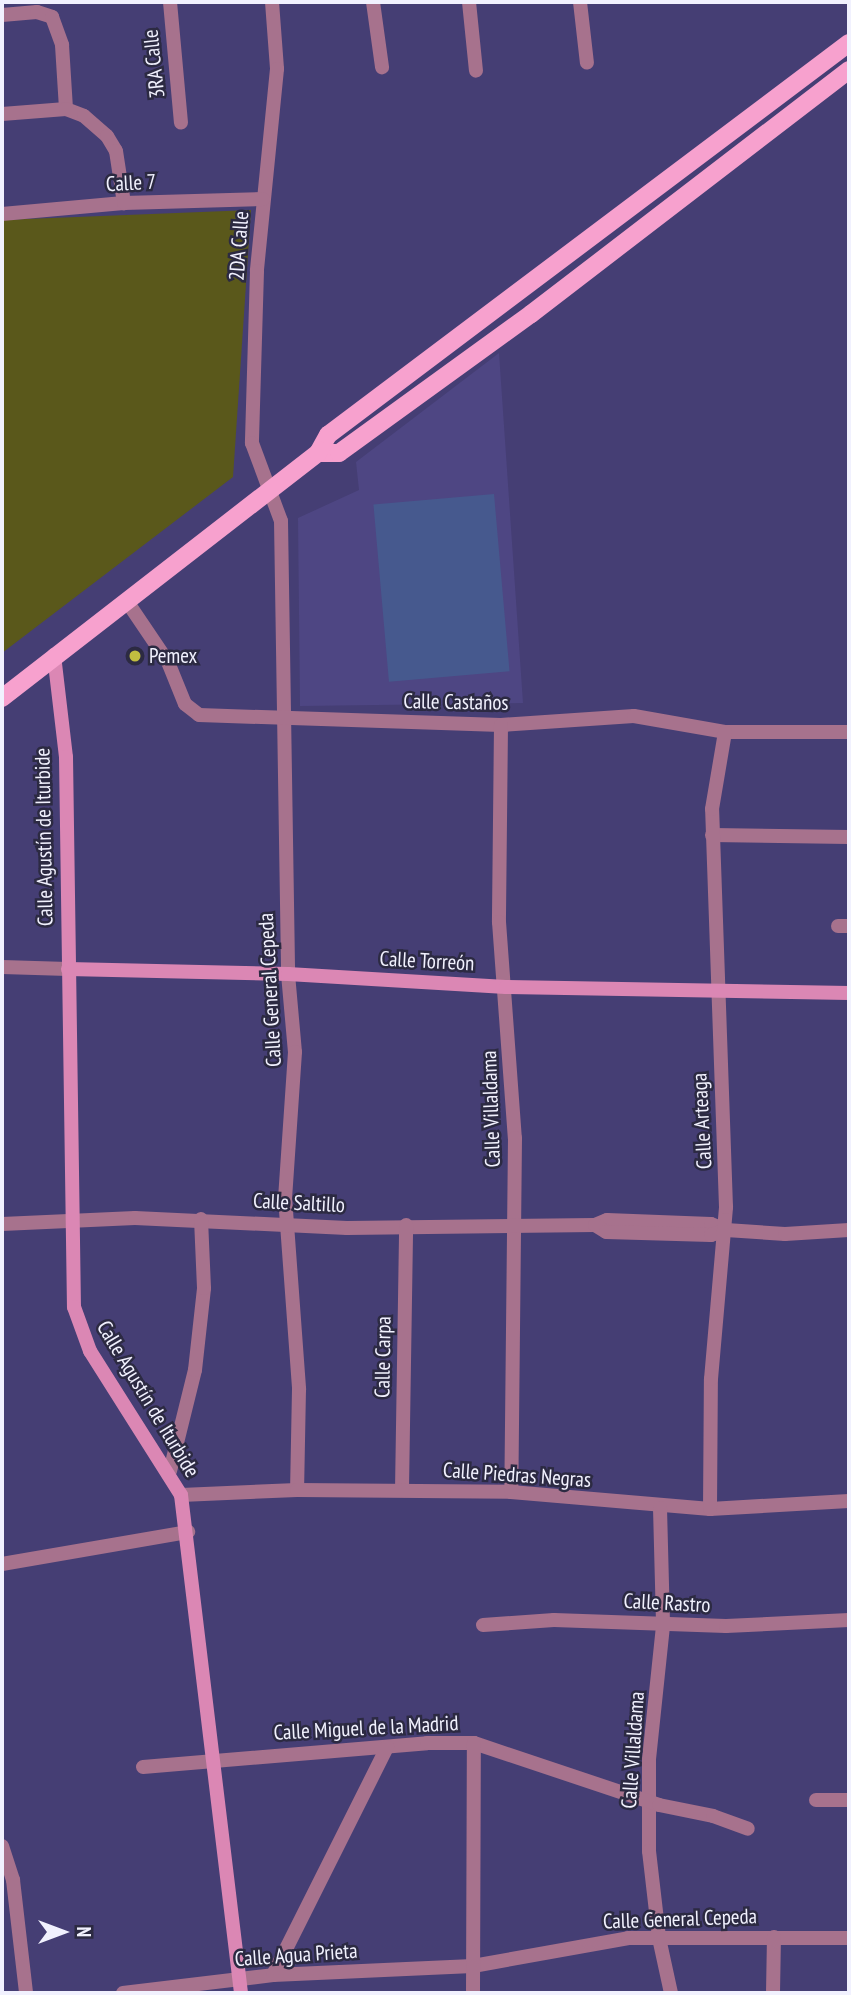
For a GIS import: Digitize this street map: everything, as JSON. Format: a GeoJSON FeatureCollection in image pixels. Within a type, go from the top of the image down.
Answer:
{"type":"FeatureCollection","features":[{"type":"Feature","properties":{"kind":"main road"},"geometry":{"type":"LineString","coordinates":[[3,694],[318,453],[328,435],[849,43]]}},
{"type":"Feature","properties":{"kind":"main road"},"geometry":{"type":"LineString","coordinates":[[318,453],[339,453],[351,445],[849,70]]}},
{"type":"Feature","properties":{"kind":"main road","name":"Calle Agustín de Iturbide"},"geometry":{"type":"LineString","coordinates":[[54,655],[66,757],[70,1221],[74,1307],[80,1331],[170,1471],[181,1495],[188,1532],[241,1986]]}},
{"type":"Feature","properties":{"kind":"main road","name":"Calle Torreón"},"geometry":{"type":"LineString","coordinates":[[68,969],[288,974],[506,987],[849,993]]}},
{"type":"Feature","properties":{"kind":"street","name":"3RA Calle"},"geometry":{"type":"LineString","coordinates":[[170,2],[181,122]]}},
{"type":"Feature","properties":{"kind":"street","name":"2DA Calle"},"geometry":{"type":"LineString","coordinates":[[272,2],[277,69],[263,199],[252,443],[272,489]]}},
{"type":"Feature","properties":{"kind":"street"},"geometry":{"type":"LineString","coordinates":[[373,2],[382,67]]}},
{"type":"Feature","properties":{"kind":"street"},"geometry":{"type":"LineString","coordinates":[[469,2],[476,71]]}},
{"type":"Feature","properties":{"kind":"street"},"geometry":{"type":"LineString","coordinates":[[580,2],[587,63]]}},
{"type":"Feature","properties":{"kind":"street"},"geometry":{"type":"LineString","coordinates":[[6,10],[46,13],[57,25],[62,45],[66,109]]}},
{"type":"Feature","properties":{"kind":"street"},"geometry":{"type":"LineString","coordinates":[[2,114],[66,109],[107,136],[116,151],[124,203]]}},
{"type":"Feature","properties":{"kind":"street","name":"Calle 7"},"geometry":{"type":"LineString","coordinates":[[2,214],[124,203],[263,199]]}},
{"type":"Feature","properties":{"kind":"street","name":"Calle General Cepeda"},"geometry":{"type":"LineString","coordinates":[[272,489],[281,521],[288,974],[295,1052],[286,1172],[298,1378],[297,1490]]}},
{"type":"Feature","properties":{"kind":"street","name":"Calle Castaños"},"geometry":{"type":"LineString","coordinates":[[125,600],[168,662],[190,710],[210,716],[501,725],[634,716],[725,732],[849,732]]}},
{"type":"Feature","properties":{"kind":"street","name":"Calle Villaldama"},"geometry":{"type":"LineString","coordinates":[[501,725],[499,922],[506,987],[515,1138],[511,1492]]}},
{"type":"Feature","properties":{"kind":"street","name":"Calle Arteaga"},"geometry":{"type":"LineString","coordinates":[[710,1509],[711,1379],[726,1230],[712,835],[725,732]]}},
{"type":"Feature","properties":{"kind":"street"},"geometry":{"type":"LineString","coordinates":[[712,835],[849,837]]}},
{"type":"Feature","properties":{"kind":"street","name":"Calle Torreón"},"geometry":{"type":"LineString","coordinates":[[2,967],[68,969]]}},
{"type":"Feature","properties":{"kind":"street"},"geometry":{"type":"LineString","coordinates":[[170,1471],[195,1370],[204,1288],[201,1219]]}},
{"type":"Feature","properties":{"kind":"street","name":"Calle Saltillo"},"geometry":{"type":"LineString","coordinates":[[2,1224],[201,1219],[288,1224],[595,1225],[607,1220],[711,1224],[726,1230],[785,1234],[849,1230]]}},
{"type":"Feature","properties":{"kind":"street","name":"Calle Carpa"},"geometry":{"type":"LineString","coordinates":[[402,1490],[406,1225]]}},
{"type":"Feature","properties":{"kind":"street","name":"Calle Piedras Negras"},"geometry":{"type":"LineString","coordinates":[[181,1495],[297,1490],[511,1492],[660,1508],[710,1509],[849,1500]]}},
{"type":"Feature","properties":{"kind":"street","name":"Calle Villaldama"},"geometry":{"type":"LineString","coordinates":[[660,1508],[663,1626],[649,1801],[659,1938],[671,1993]]}},
{"type":"Feature","properties":{"kind":"street"},"geometry":{"type":"LineString","coordinates":[[2,1564],[188,1532]]}},
{"type":"Feature","properties":{"kind":"street","name":"Calle Rastro"},"geometry":{"type":"LineString","coordinates":[[483,1625],[554,1620],[663,1626],[849,1620]]}},
{"type":"Feature","properties":{"kind":"street"},"geometry":{"type":"LineString","coordinates":[[473,1993],[474,1743]]}},
{"type":"Feature","properties":{"kind":"street","name":"Calle Miguel de la Madrid"},"geometry":{"type":"LineString","coordinates":[[142,1767],[387,1747],[474,1743],[649,1801],[748,1829]]}},
{"type":"Feature","properties":{"kind":"street"},"geometry":{"type":"LineString","coordinates":[[273,1975],[387,1747]]}},
{"type":"Feature","properties":{"kind":"street"},"geometry":{"type":"LineString","coordinates":[[816,1800],[849,1800]]}},
{"type":"Feature","properties":{"kind":"street"},"geometry":{"type":"LineString","coordinates":[[2,1846],[13,1880],[26,1993]]}},
{"type":"Feature","properties":{"kind":"street"},"geometry":{"type":"LineString","coordinates":[[773,1993],[774,1937]]}},
{"type":"Feature","properties":{"kind":"street","name":"Calle General Cepeda"},"geometry":{"type":"LineString","coordinates":[[473,1965],[628,1938],[849,1938]]}},
{"type":"Feature","properties":{"kind":"street","name":"Calle Agua Prieta"},"geometry":{"type":"LineString","coordinates":[[123,1993],[241,1986],[273,1975],[473,1965]]}},
{"type":"Feature","properties":{"kind":"shaded area"},"geometry":{"type":"Polygon","coordinates":[[[251,210],[233,477],[2,653],[2,220],[251,210]]]}},
{"type":"Feature","properties":{"kind":"shaded area"},"geometry":{"type":"Polygon","coordinates":[[[499,353],[523,703],[300,706],[298,518],[359,490],[356,462],[499,353]]]}},
{"type":"Feature","properties":{"kind":"building"},"geometry":{"type":"Polygon","coordinates":[[[494,494],[510,671],[389,682],[373,505],[494,494]]]}},
{"type":"Feature","properties":{"kind":"place","name":"Pemex"},"geometry":{"type":"Point","coordinates":[135,656]}}]}
